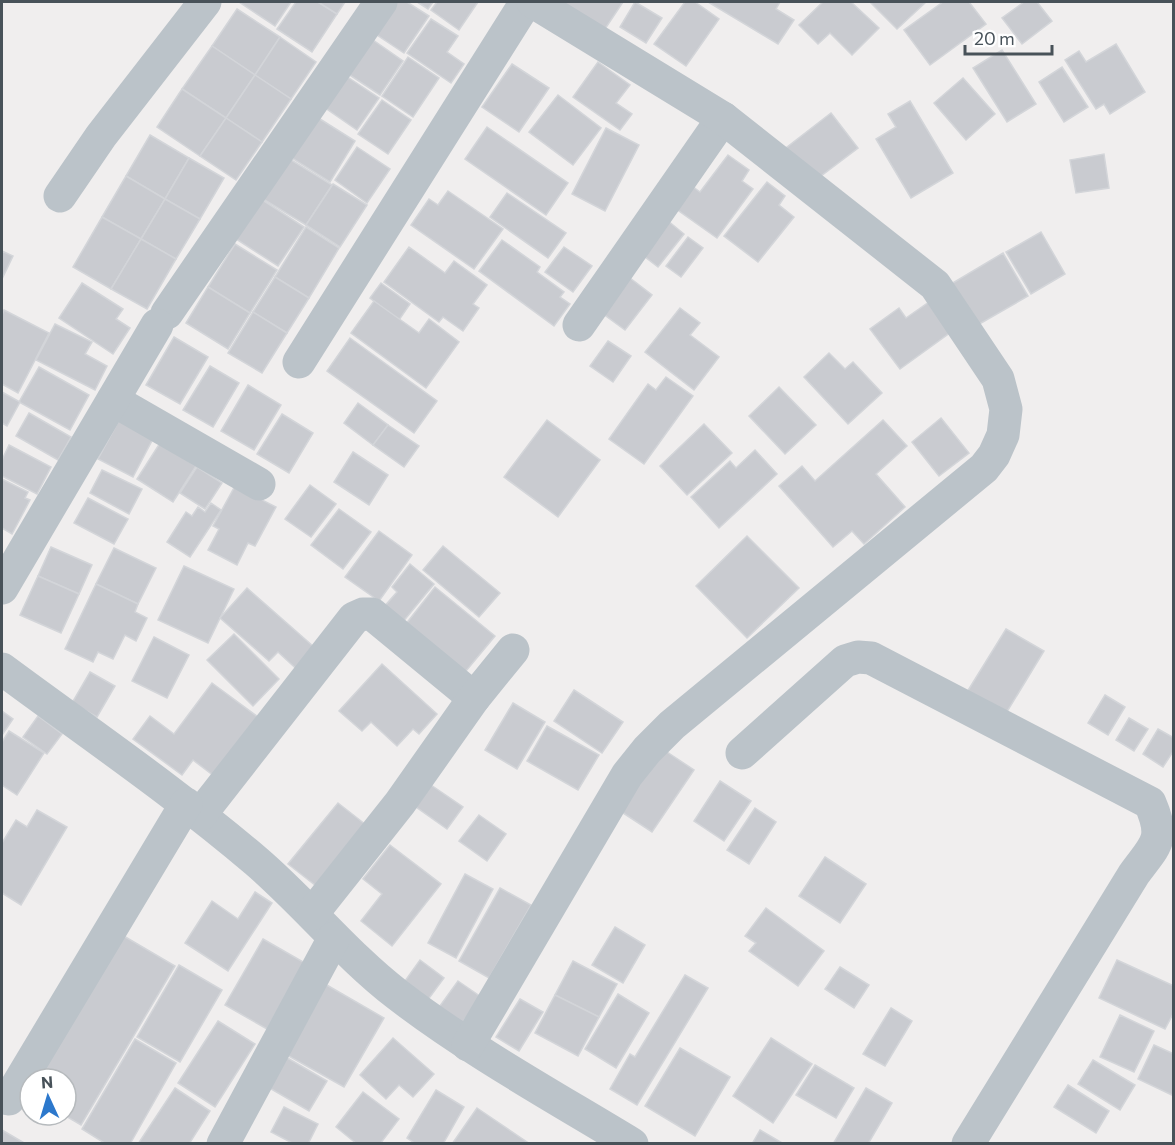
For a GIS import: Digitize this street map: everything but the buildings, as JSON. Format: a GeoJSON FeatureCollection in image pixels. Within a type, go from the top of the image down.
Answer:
{"type":"FeatureCollection","features":[{"type":"Feature","properties":{"kind":"street"},"geometry":{"type":"LineString","coordinates":[[60,196],[101,136],[206,2]]}},
{"type":"Feature","properties":{"kind":"street"},"geometry":{"type":"LineString","coordinates":[[2,588],[162,319],[381,2]]}},
{"type":"Feature","properties":{"kind":"street"},"geometry":{"type":"LineString","coordinates":[[299,362],[526,2]]}},
{"type":"Feature","properties":{"kind":"street"},"geometry":{"type":"LineString","coordinates":[[468,1045],[621,785],[647,750],[682,717],[984,468],[994,455],[1003,435],[1006,409],[998,379],[935,285],[723,118],[533,2]]}},
{"type":"Feature","properties":{"kind":"street"},"geometry":{"type":"LineString","coordinates":[[579,325],[723,118]]}},
{"type":"Feature","properties":{"kind":"street"},"geometry":{"type":"LineString","coordinates":[[113,400],[259,484]]}},
{"type":"Feature","properties":{"kind":"street"},"geometry":{"type":"LineString","coordinates":[[9,1098],[193,810],[354,618],[363,614],[372,614],[474,698]]}},
{"type":"Feature","properties":{"kind":"street"},"geometry":{"type":"LineString","coordinates":[[312,914],[400,802],[474,698],[513,650]]}},
{"type":"Feature","properties":{"kind":"street"},"geometry":{"type":"LineString","coordinates":[[742,753],[845,661],[858,657],[871,658],[1150,803],[1158,821],[1158,842],[1134,874],[968,1143]]}},
{"type":"Feature","properties":{"kind":"street"},"geometry":{"type":"LineString","coordinates":[[2,669],[193,810],[258,863],[334,938],[397,994],[468,1045],[632,1143]]}},
{"type":"Feature","properties":{"kind":"street"},"geometry":{"type":"LineString","coordinates":[[223,1143],[334,938]]}}]}
